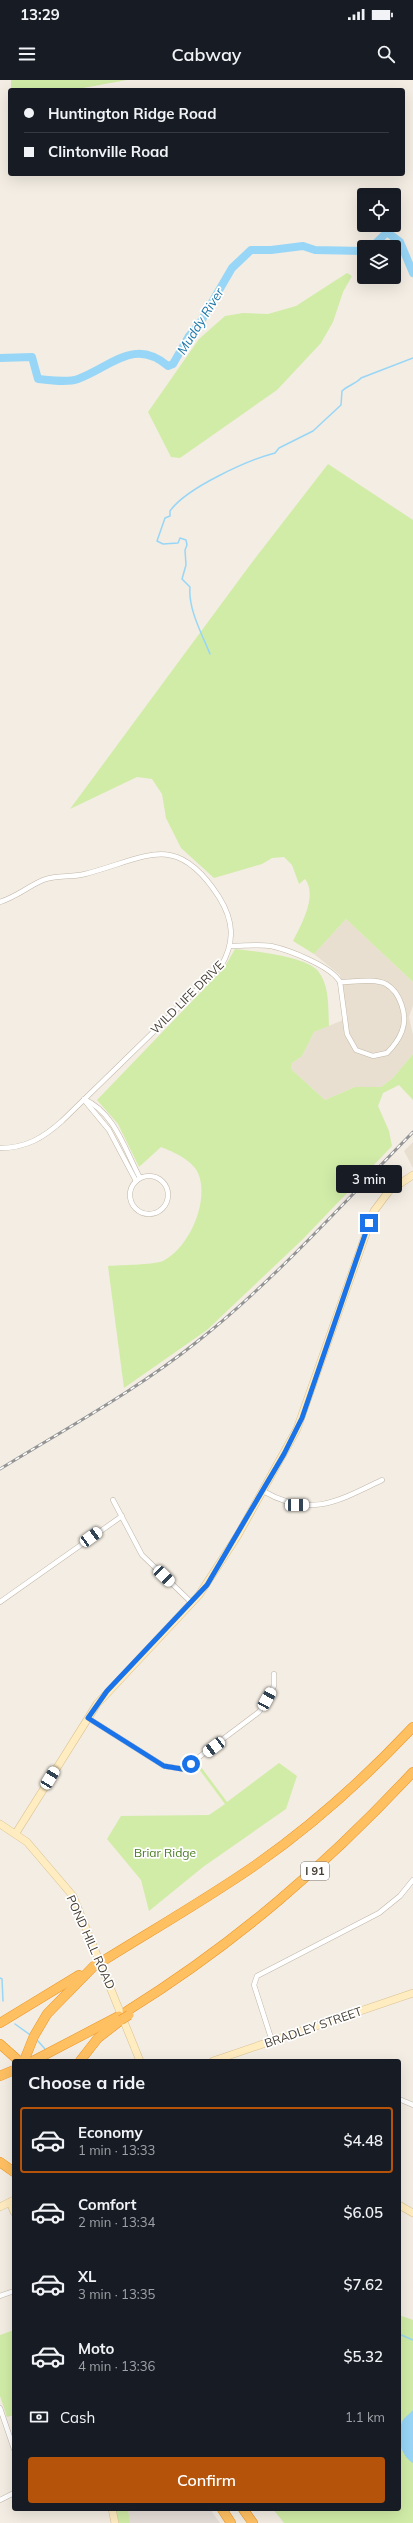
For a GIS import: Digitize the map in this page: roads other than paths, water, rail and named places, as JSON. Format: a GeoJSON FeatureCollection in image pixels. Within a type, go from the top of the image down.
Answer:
{"type":"FeatureCollection","features":[{"type":"Feature","properties":{"kind":"highway"},"geometry":{"type":"LineString","coordinates":[[1,2023],[223,1886],[282,1846],[346,1793],[413,1727]]}},
{"type":"Feature","properties":{"kind":"highway","name":"I 91"},"geometry":{"type":"LineString","coordinates":[[36,2059],[120,2018],[141,2002],[207,1958],[285,1898],[346,1842],[413,1772]]}},
{"type":"Feature","properties":{"kind":"highway"},"geometry":{"type":"LineString","coordinates":[[25,2059],[31,2043],[52,2007],[96,1965]]}},
{"type":"Feature","properties":{"kind":"highway"},"geometry":{"type":"LineString","coordinates":[[82,2059],[98,2038],[120,2018]]}},
{"type":"Feature","properties":{"kind":"highway"},"geometry":{"type":"LineString","coordinates":[[0,2044],[17,2059]]}},
{"type":"Feature","properties":{"kind":"highway"},"geometry":{"type":"LineString","coordinates":[[0,2076],[12,2071]]}},
{"type":"Feature","properties":{"kind":"highway"},"geometry":{"type":"LineString","coordinates":[[0,2162],[12,2171]]}},
{"type":"Feature","properties":{"kind":"highway"},"geometry":{"type":"LineString","coordinates":[[223,2511],[231,2523]]}},
{"type":"Feature","properties":{"kind":"highway"},"geometry":{"type":"LineString","coordinates":[[244,2511],[253,2523]]}},
{"type":"Feature","properties":{"kind":"street","name":"WILD LIFE DRIVE"},"geometry":{"type":"LineString","coordinates":[[0,902],[22,894],[50,878],[86,874],[143,856],[173,856],[198,868],[223,902],[231,921],[230,946],[221,966],[84,1099],[40,1139],[20,1146],[0,1148]]}},
{"type":"Feature","properties":{"kind":"street"},"geometry":{"type":"LineString","coordinates":[[230,946],[271,946],[303,957],[336,975],[340,982],[347,1034],[356,1050],[373,1056],[387,1053],[403,1029],[402,1008],[397,993],[385,984],[340,982]]}},
{"type":"Feature","properties":{"kind":"street"},"geometry":{"type":"LineString","coordinates":[[84,1099],[93,1103],[115,1126],[124,1154]]}},
{"type":"Feature","properties":{"kind":"street"},"geometry":{"type":"LineString","coordinates":[[84,1099],[109,1130],[138,1180]]}},
{"type":"Feature","properties":{"kind":"street"},"geometry":{"type":"LineString","coordinates":[[109,1130],[115,1126]]}},
{"type":"Feature","properties":{"kind":"street"},"geometry":{"type":"LineString","coordinates":[[16,1833],[88,1718],[110,1688],[192,1603],[216,1573],[290,1445],[302,1418],[374,1212],[388,1191],[413,1175]]}},
{"type":"Feature","properties":{"kind":"street"},"geometry":{"type":"LineString","coordinates":[[149,1176],[156,1177],[165,1186],[168,1192],[166,1204],[158,1212],[152,1214],[140,1212],[131,1203],[130,1190],[138,1180],[149,1176]]}},
{"type":"Feature","properties":{"kind":"street"},"geometry":{"type":"LineString","coordinates":[[263,1491],[290,1504],[316,1504],[338,1501],[382,1480]]}},
{"type":"Feature","properties":{"kind":"street"},"geometry":{"type":"LineString","coordinates":[[113,1500],[142,1555],[192,1603]]}},
{"type":"Feature","properties":{"kind":"street"},"geometry":{"type":"LineString","coordinates":[[0,1602],[122,1516]]}},
{"type":"Feature","properties":{"kind":"street"},"geometry":{"type":"LineString","coordinates":[[88,1718],[164,1766],[182,1769],[259,1712],[274,1686],[274,1674]]}},
{"type":"Feature","properties":{"kind":"street","name":"POND HILL ROAD"},"geometry":{"type":"LineString","coordinates":[[0,1824],[16,1833],[52,1870],[75,1900],[139,2059]]}},
{"type":"Feature","properties":{"kind":"street"},"geometry":{"type":"LineString","coordinates":[[272,2041],[254,1985],[257,1976],[379,1913],[396,1900],[413,1880]]}},
{"type":"Feature","properties":{"kind":"street","name":"BRADLEY STREET"},"geometry":{"type":"LineString","coordinates":[[219,2059],[413,1993]]}},
{"type":"Feature","properties":{"kind":"street"},"geometry":{"type":"LineString","coordinates":[[401,2100],[413,2105]]}},
{"type":"Feature","properties":{"kind":"street"},"geometry":{"type":"LineString","coordinates":[[0,2207],[12,2201]]}},
{"type":"Feature","properties":{"kind":"street"},"geometry":{"type":"LineString","coordinates":[[401,2207],[413,2213]]}},
{"type":"Feature","properties":{"kind":"street"},"geometry":{"type":"LineString","coordinates":[[0,2296],[12,2292]]}},
{"type":"Feature","properties":{"kind":"street"},"geometry":{"type":"LineString","coordinates":[[0,2408],[12,2443]]}},
{"type":"Feature","properties":{"kind":"street"},"geometry":{"type":"LineString","coordinates":[[0,2500],[12,2494]]}},
{"type":"Feature","properties":{"kind":"street"},"geometry":{"type":"LineString","coordinates":[[112,2511],[115,2523]]}},
{"type":"Feature","properties":{"kind":"water"},"geometry":{"type":"Polygon","coordinates":[[[413,2410],[413,2463],[405,2455],[401,2448],[401,2425],[413,2410]]]}},
{"type":"Feature","properties":{"kind":"waterway","name":"Muddy River"},"geometry":{"type":"LineString","coordinates":[[379,240],[387,232],[397,240]]}},
{"type":"Feature","properties":{"kind":"waterway","name":"Muddy River"},"geometry":{"type":"LineString","coordinates":[[401,244],[413,273]]}},
{"type":"Feature","properties":{"kind":"waterway","name":"Muddy River"},"geometry":{"type":"LineString","coordinates":[[0,358],[32,357],[38,379],[58,381],[78,379],[112,362],[133,354],[144,354],[156,358],[168,366],[173,364],[189,336],[200,323],[232,268],[251,250],[271,250],[303,246],[315,250],[357,251]]}},
{"type":"Feature","properties":{"kind":"waterway"},"geometry":{"type":"LineString","coordinates":[[210,654],[193,613],[190,587],[182,579],[186,565],[186,540],[180,538],[178,543],[163,544],[157,541],[165,518],[170,516],[170,511],[178,502],[203,484],[234,468],[275,453],[279,448],[313,431],[341,405],[342,391],[347,387],[357,382],[361,378],[413,358]]}},
{"type":"Feature","properties":{"kind":"waterway"},"geometry":{"type":"LineString","coordinates":[[0,1978],[2,1979],[3,2001]]}},
{"type":"Feature","properties":{"kind":"waterway"},"geometry":{"type":"LineString","coordinates":[[15,2024],[29,2034]]}},
{"type":"Feature","properties":{"kind":"waterway"},"geometry":{"type":"LineString","coordinates":[[38,2041],[45,2049]]}},
{"type":"Feature","properties":{"kind":"waterway"},"geometry":{"type":"LineString","coordinates":[[401,2335],[413,2340]]}},
{"type":"Feature","properties":{"kind":"railway"},"geometry":{"type":"LineString","coordinates":[[0,1469],[151,1376],[198,1341],[282,1267],[413,1132]]}},
{"type":"Feature","properties":{"kind":"park label","name":"Briar Ridge"},"geometry":{"type":"Point","coordinates":[165,1852]}}]}
